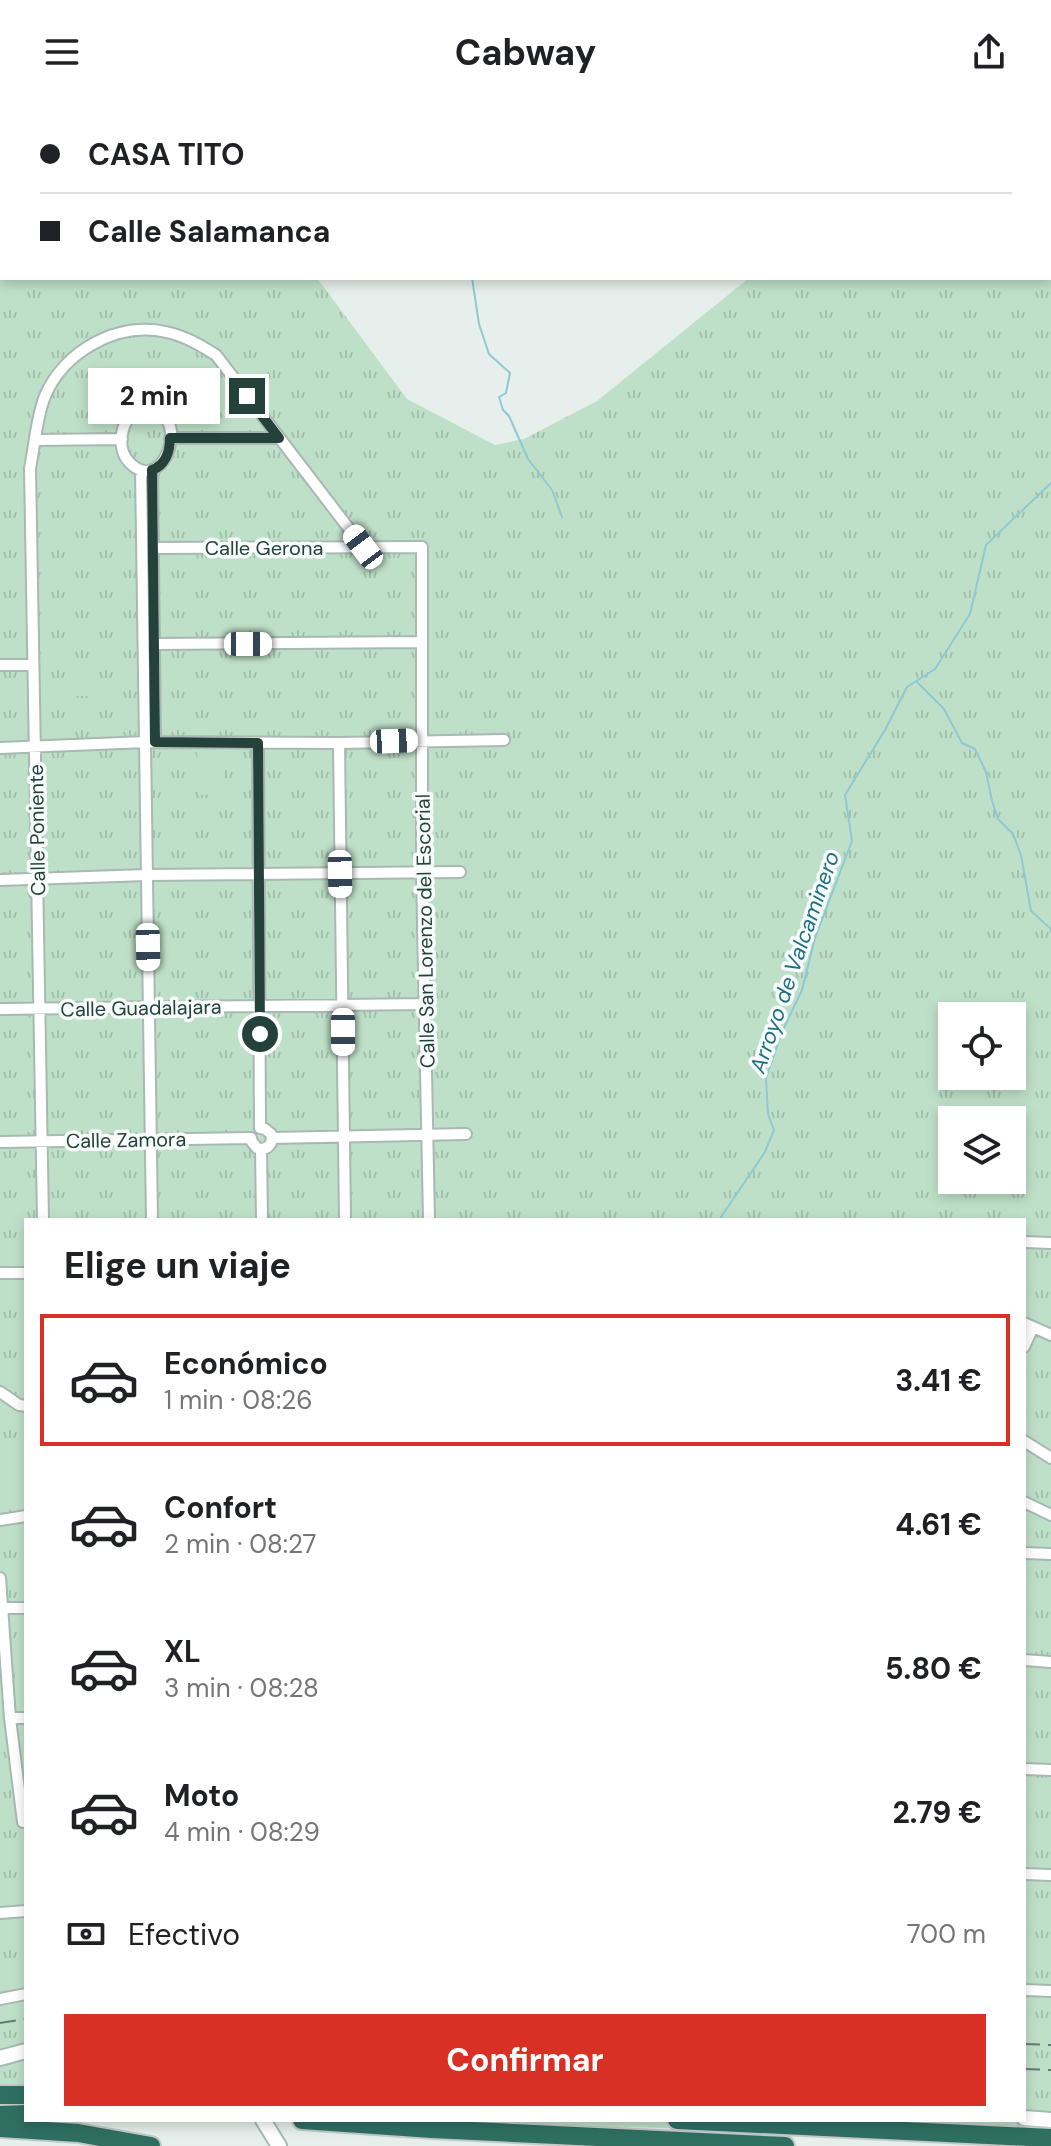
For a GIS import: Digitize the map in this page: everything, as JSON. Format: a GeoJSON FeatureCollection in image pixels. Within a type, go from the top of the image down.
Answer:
{"type":"FeatureCollection","features":[{"type":"Feature","properties":{"kind":"highway"},"geometry":{"type":"LineString","coordinates":[[0,2095],[24,2095]]}},
{"type":"Feature","properties":{"kind":"highway"},"geometry":{"type":"LineString","coordinates":[[0,2115],[24,2114]]}},
{"type":"Feature","properties":{"kind":"highway"},"geometry":{"type":"LineString","coordinates":[[331,2122],[785,2146]]}},
{"type":"Feature","properties":{"kind":"highway"},"geometry":{"type":"LineString","coordinates":[[711,2122],[1051,2138]]}},
{"type":"Feature","properties":{"kind":"highway"},"geometry":{"type":"LineString","coordinates":[[721,2122],[728,2123]]}},
{"type":"Feature","properties":{"kind":"highway"},"geometry":{"type":"LineString","coordinates":[[0,2128],[78,2133],[151,2146]]}},
{"type":"Feature","properties":{"kind":"street","name":"Calle Poniente"},"geometry":{"type":"LineString","coordinates":[[43,1218],[30,468],[38,417],[46,394],[58,373],[74,356],[94,342],[140,330],[163,331],[191,340],[216,355],[363,547]]}},
{"type":"Feature","properties":{"kind":"street"},"geometry":{"type":"LineString","coordinates":[[135,411],[157,411],[166,418],[170,438],[163,463],[146,470],[126,459],[122,439],[124,425],[135,411]]}},
{"type":"Feature","properties":{"kind":"street"},"geometry":{"type":"LineString","coordinates":[[170,438],[279,438]]}},
{"type":"Feature","properties":{"kind":"street"},"geometry":{"type":"LineString","coordinates":[[36,440],[122,439]]}},
{"type":"Feature","properties":{"kind":"street"},"geometry":{"type":"LineString","coordinates":[[146,470],[154,548],[155,644],[147,875],[152,1218]]}},
{"type":"Feature","properties":{"kind":"street"},"geometry":{"type":"LineString","coordinates":[[146,470],[150,742]]}},
{"type":"Feature","properties":{"kind":"street","name":"Calle Gerona"},"geometry":{"type":"LineString","coordinates":[[154,548],[422,547]]}},
{"type":"Feature","properties":{"kind":"street","name":"Calle San Lorenzo del Escorial"},"geometry":{"type":"LineString","coordinates":[[422,547],[422,872],[429,1218]]}},
{"type":"Feature","properties":{"kind":"street"},"geometry":{"type":"LineString","coordinates":[[155,644],[422,642]]}},
{"type":"Feature","properties":{"kind":"street"},"geometry":{"type":"LineString","coordinates":[[0,665],[33,665]]}},
{"type":"Feature","properties":{"kind":"street"},"geometry":{"type":"LineString","coordinates":[[0,748],[150,742],[504,740]]}},
{"type":"Feature","properties":{"kind":"street"},"geometry":{"type":"LineString","coordinates":[[258,743],[260,1128]]}},
{"type":"Feature","properties":{"kind":"street"},"geometry":{"type":"LineString","coordinates":[[339,743],[345,1218]]}},
{"type":"Feature","properties":{"kind":"street"},"geometry":{"type":"LineString","coordinates":[[0,880],[147,875],[460,872]]}},
{"type":"Feature","properties":{"kind":"street","name":"Calle Guadalajara"},"geometry":{"type":"LineString","coordinates":[[0,1009],[426,1004]]}},
{"type":"Feature","properties":{"kind":"street"},"geometry":{"type":"LineString","coordinates":[[260,1128],[269,1131],[272,1138],[269,1146],[261,1149],[253,1145],[251,1138],[254,1131],[260,1128]]}},
{"type":"Feature","properties":{"kind":"street"},"geometry":{"type":"LineString","coordinates":[[272,1138],[466,1134]]}},
{"type":"Feature","properties":{"kind":"street","name":"Calle Zamora"},"geometry":{"type":"LineString","coordinates":[[0,1142],[251,1138]]}},
{"type":"Feature","properties":{"kind":"street"},"geometry":{"type":"LineString","coordinates":[[261,1149],[262,1218]]}},
{"type":"Feature","properties":{"kind":"street"},"geometry":{"type":"LineString","coordinates":[[1026,1242],[1051,1243]]}},
{"type":"Feature","properties":{"kind":"street"},"geometry":{"type":"LineString","coordinates":[[0,1273],[24,1273]]}},
{"type":"Feature","properties":{"kind":"street"},"geometry":{"type":"LineString","coordinates":[[1029,1325],[1051,1335]]}},
{"type":"Feature","properties":{"kind":"street"},"geometry":{"type":"LineString","coordinates":[[0,1392],[24,1406]]}},
{"type":"Feature","properties":{"kind":"street"},"geometry":{"type":"LineString","coordinates":[[1026,1442],[1051,1458]]}},
{"type":"Feature","properties":{"kind":"street"},"geometry":{"type":"LineString","coordinates":[[1026,1503],[1051,1515]]}},
{"type":"Feature","properties":{"kind":"street"},"geometry":{"type":"LineString","coordinates":[[0,1520],[24,1516]]}},
{"type":"Feature","properties":{"kind":"street"},"geometry":{"type":"LineString","coordinates":[[1026,1553],[1051,1554]]}},
{"type":"Feature","properties":{"kind":"street"},"geometry":{"type":"LineString","coordinates":[[0,1578],[10,1718],[24,1822]]}},
{"type":"Feature","properties":{"kind":"street"},"geometry":{"type":"LineString","coordinates":[[2,1608],[24,1608]]}},
{"type":"Feature","properties":{"kind":"street"},"geometry":{"type":"LineString","coordinates":[[1026,1660],[1051,1662]]}},
{"type":"Feature","properties":{"kind":"street"},"geometry":{"type":"LineString","coordinates":[[10,1718],[24,1718]]}},
{"type":"Feature","properties":{"kind":"street"},"geometry":{"type":"LineString","coordinates":[[1026,1769],[1051,1770]]}},
{"type":"Feature","properties":{"kind":"street"},"geometry":{"type":"LineString","coordinates":[[1026,1874],[1051,1875]]}},
{"type":"Feature","properties":{"kind":"street"},"geometry":{"type":"LineString","coordinates":[[0,1913],[24,1911]]}},
{"type":"Feature","properties":{"kind":"street"},"geometry":{"type":"LineString","coordinates":[[1026,1990],[1051,1991]]}},
{"type":"Feature","properties":{"kind":"street"},"geometry":{"type":"LineString","coordinates":[[0,1999],[24,1994]]}},
{"type":"Feature","properties":{"kind":"street"},"geometry":{"type":"LineString","coordinates":[[0,2047],[24,2042]]}},
{"type":"Feature","properties":{"kind":"street"},"geometry":{"type":"LineString","coordinates":[[0,2058],[24,2052]]}},
{"type":"Feature","properties":{"kind":"street"},"geometry":{"type":"LineString","coordinates":[[1026,2118],[1051,2120]]}},
{"type":"Feature","properties":{"kind":"street"},"geometry":{"type":"LineString","coordinates":[[265,2124],[265,2146]]}},
{"type":"Feature","properties":{"kind":"street"},"geometry":{"type":"LineString","coordinates":[[265,2124],[279,2146]]}},
{"type":"Feature","properties":{"kind":"green space"},"geometry":{"type":"Polygon","coordinates":[[[0,280],[318,280],[407,399],[495,445],[524,439],[597,401],[747,280],[1051,280],[1051,2136],[376,2122],[1026,2122],[1026,1218],[24,1218],[24,2115],[0,2114],[0,280]]]}},
{"type":"Feature","properties":{"kind":"green space"},"geometry":{"type":"Polygon","coordinates":[[[88,662],[89,696],[73,696],[72,663],[88,662]]]}},
{"type":"Feature","properties":{"kind":"green space"},"geometry":{"type":"Polygon","coordinates":[[[197,748],[222,748],[223,794],[199,795],[197,748]]]}},
{"type":"Feature","properties":{"kind":"green space"},"geometry":{"type":"Polygon","coordinates":[[[15,1447],[19,1491],[0,1492],[0,1448],[15,1447]]]}},
{"type":"Feature","properties":{"kind":"green space"},"geometry":{"type":"Polygon","coordinates":[[[15,1666],[24,1666],[24,1691],[15,1691],[15,1666]]]}},
{"type":"Feature","properties":{"kind":"green space"},"geometry":{"type":"Polygon","coordinates":[[[1026,1821],[1051,1823],[1051,1840],[1026,1838],[1026,1821]]]}},
{"type":"Feature","properties":{"kind":"waterway"},"geometry":{"type":"LineString","coordinates":[[472,280],[479,324],[489,354],[510,373],[506,393],[499,397],[503,410],[509,416],[528,459],[552,490],[562,517]]}},
{"type":"Feature","properties":{"kind":"waterway","name":"Arroyo de Valcaminero"},"geometry":{"type":"LineString","coordinates":[[720,1218],[765,1152],[774,1130],[768,1114],[766,1078],[782,1032],[802,990],[815,938],[852,841],[845,795],[907,687],[935,669],[970,614],[986,545],[1051,483]]}},
{"type":"Feature","properties":{"kind":"waterway"},"geometry":{"type":"LineString","coordinates":[[917,682],[944,709],[962,743],[975,749],[986,772],[998,819],[1013,834],[1021,855],[1031,911],[1051,932]]}},
{"type":"Feature","properties":{"kind":"railway"},"geometry":{"type":"LineString","coordinates":[[0,2023],[24,2019]]}},
{"type":"Feature","properties":{"kind":"railway"},"geometry":{"type":"LineString","coordinates":[[1026,2044],[1051,2045]]}},
{"type":"Feature","properties":{"kind":"railway"},"geometry":{"type":"LineString","coordinates":[[1026,2069],[1051,2070]]}},
{"type":"Feature","properties":{"kind":"route"},"geometry":{"type":"LineString","coordinates":[[247,396],[279,438],[170,438],[163,463],[152,470],[155,742],[258,743],[260,1034]]}}]}
